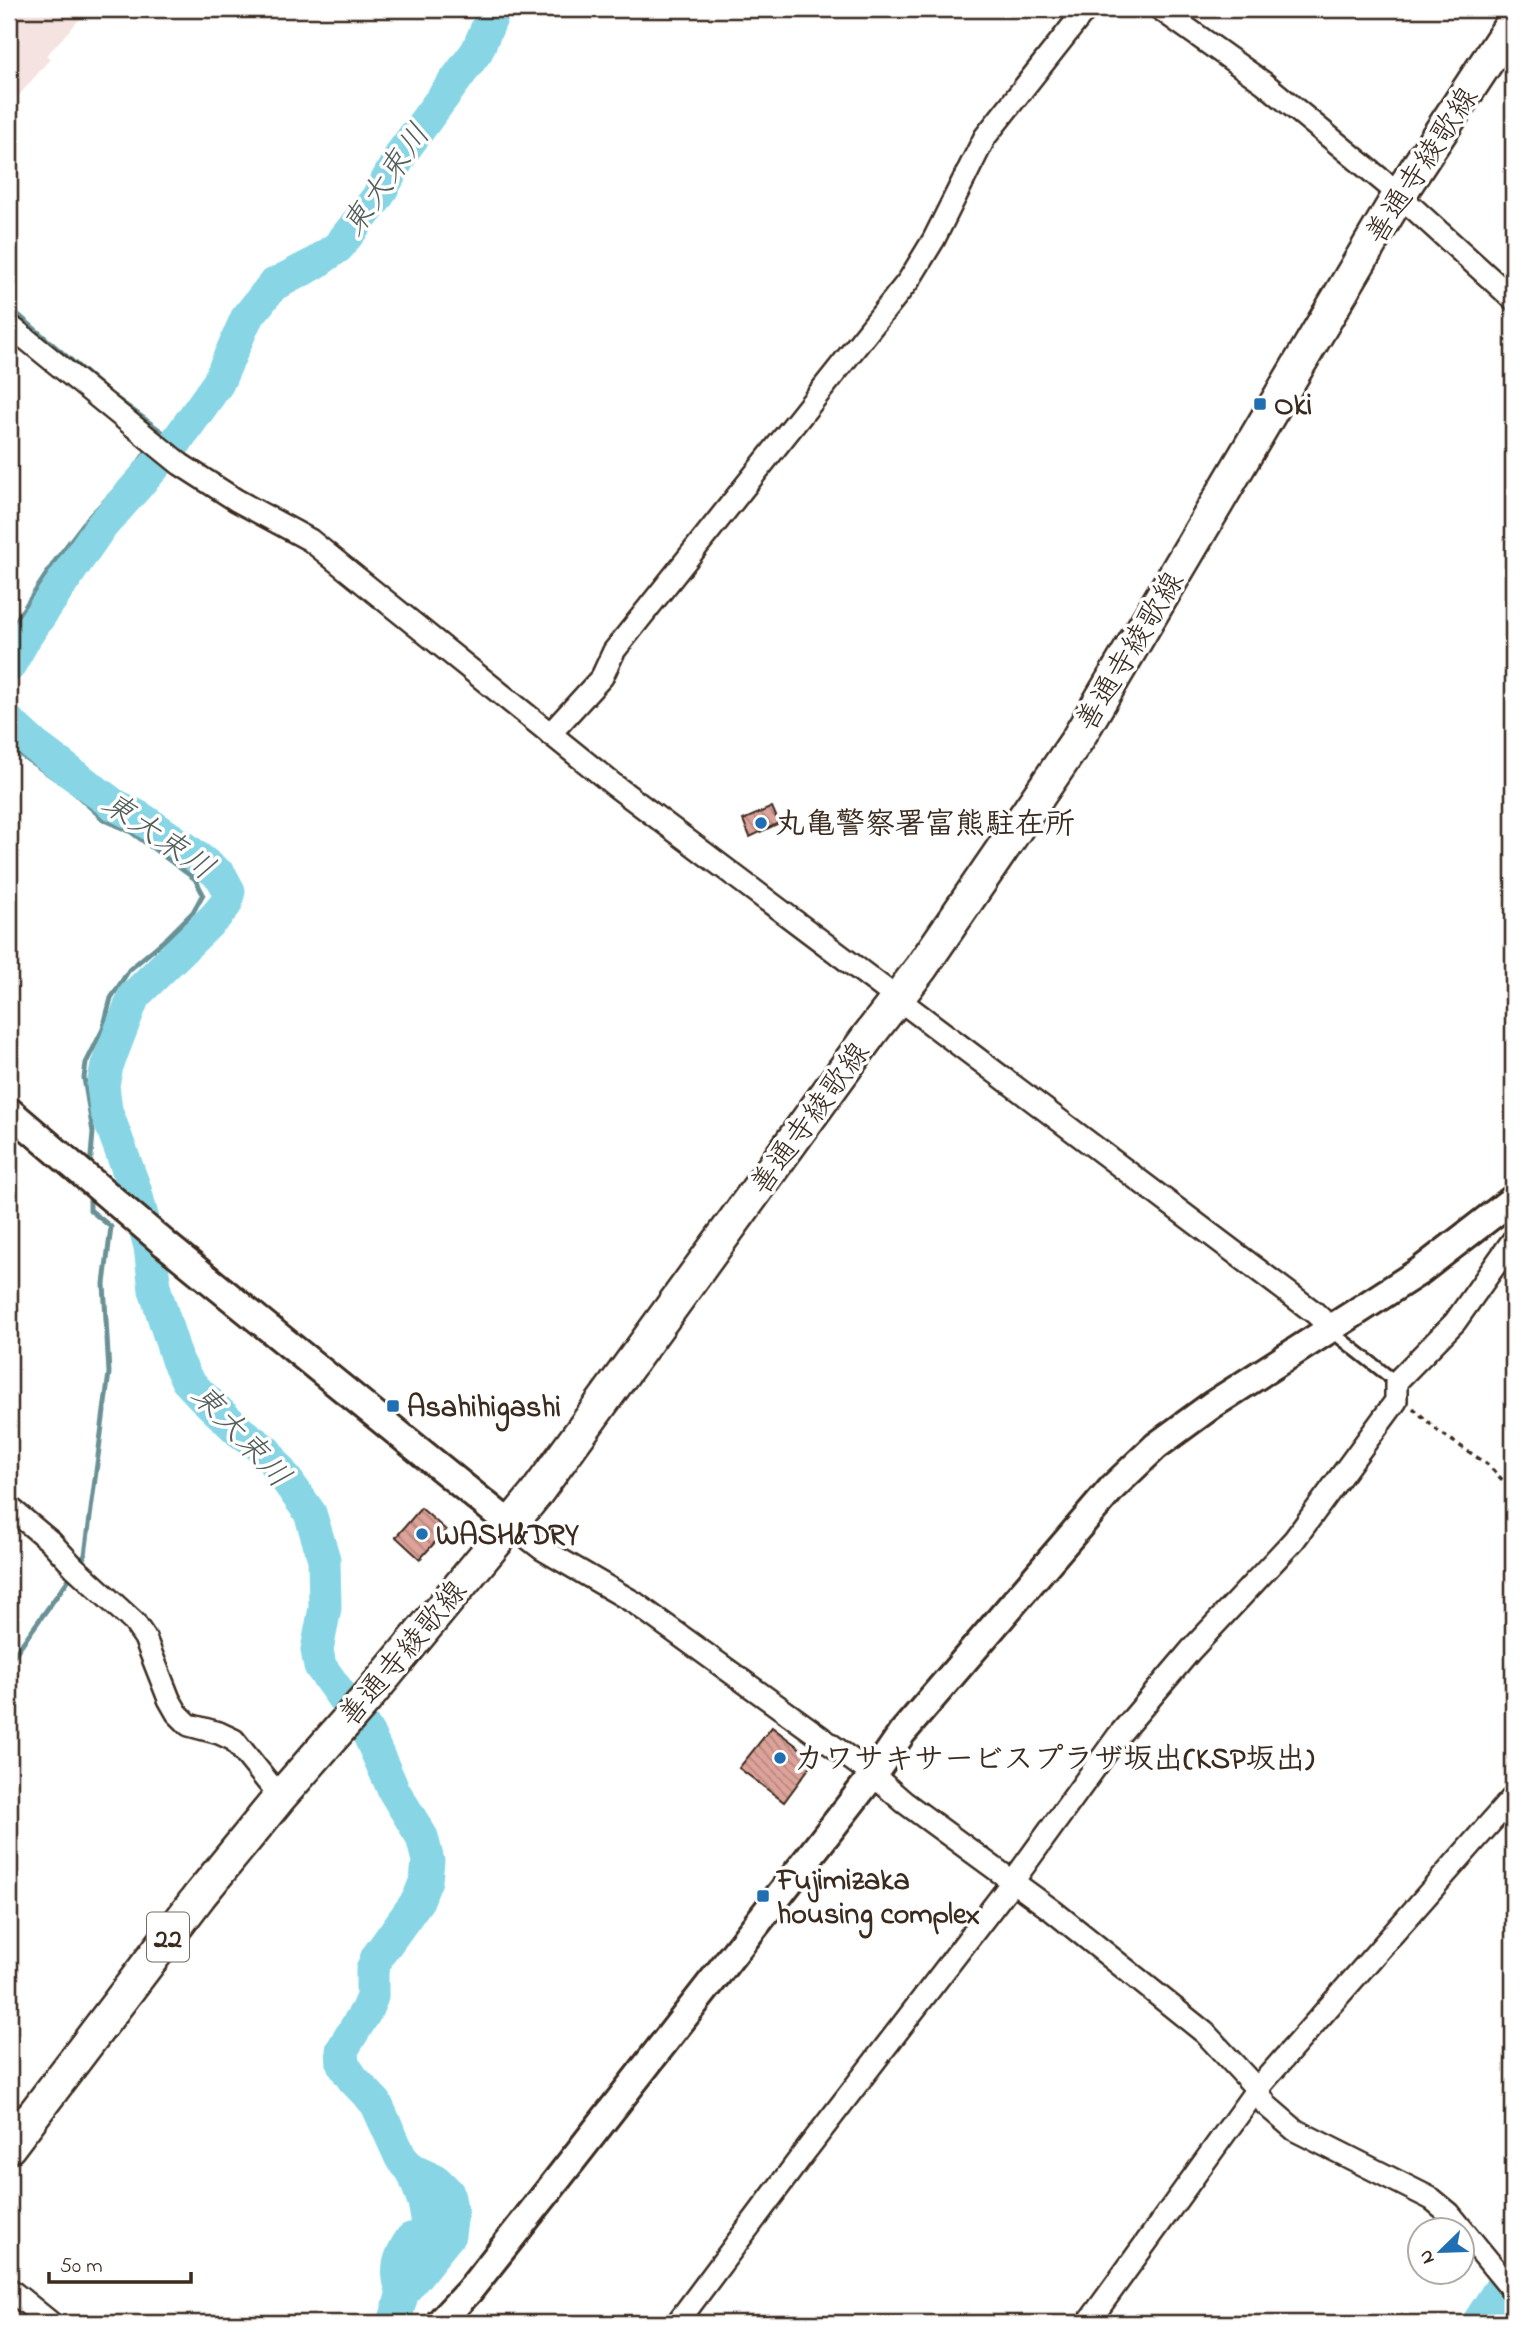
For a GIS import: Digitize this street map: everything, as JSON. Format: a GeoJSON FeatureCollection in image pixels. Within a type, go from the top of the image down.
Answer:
{"type":"FeatureCollection","features":[{"type":"Feature","properties":{"kind":"main road","name":"善通寺綾歌線"},"geometry":{"type":"LineString","coordinates":[[9,2147],[200,1895],[535,1495],[951,925],[1077,740],[1399,195],[1513,22]]}},
{"type":"Feature","properties":{"kind":"street"},"geometry":{"type":"LineString","coordinates":[[550,734],[602,677],[614,651],[909,280],[934,239],[985,137],[1086,9]]}},
{"type":"Feature","properties":{"kind":"street"},"geometry":{"type":"LineString","coordinates":[[1160,9],[1264,83],[1399,195],[1513,299]]}},
{"type":"Feature","properties":{"kind":"street"},"geometry":{"type":"LineString","coordinates":[[9,325],[180,464],[236,500],[310,540],[614,785],[1331,1328]]}},
{"type":"Feature","properties":{"kind":"street"},"geometry":{"type":"LineString","coordinates":[[9,1111],[165,1244],[542,1549],[635,1603],[873,1775],[904,1802],[1013,1881],[1205,2033],[1257,2088],[1266,2105],[1295,2130],[1432,2199],[1449,2213],[1507,2283]]}},
{"type":"Feature","properties":{"kind":"street"},"geometry":{"type":"LineString","coordinates":[[439,2323],[469,2291],[545,2196],[873,1775],[902,1733],[1113,1487],[1156,1446],[1212,1405],[1420,1271],[1513,1199]]}},
{"type":"Feature","properties":{"kind":"street"},"geometry":{"type":"LineString","coordinates":[[677,2323],[1013,1881],[1118,1736],[1191,1650],[1294,1540],[1395,1401],[1396,1387],[1455,1322],[1513,1240]]}},
{"type":"Feature","properties":{"kind":"street"},"geometry":{"type":"LineString","coordinates":[[9,1507],[51,1542],[134,1622],[145,1638],[177,1713],[190,1724],[234,1740],[280,1797]]}},
{"type":"Feature","properties":{"kind":"street"},"geometry":{"type":"LineString","coordinates":[[1088,2323],[1257,2088],[1513,1797]]}},
{"type":"Feature","properties":{"kind":"street"},"geometry":{"type":"LineString","coordinates":[[9,2289],[51,2323]]}},
{"type":"Feature","properties":{"kind":"lane"},"geometry":{"type":"LineString","coordinates":[[1331,1328],[1396,1387]]}},
{"type":"Feature","properties":{"kind":"path"},"geometry":{"type":"LineString","coordinates":[[1396,1387],[1438,1431],[1488,1464],[1513,1491]]}},
{"type":"Feature","properties":{"kind":"shaded area"},"geometry":{"type":"Polygon","coordinates":[[[9,9],[89,9],[46,56],[50,59],[9,107],[9,9]]]}},
{"type":"Feature","properties":{"kind":"building"},"geometry":{"type":"Polygon","coordinates":[[[772,807],[779,823],[750,837],[743,820],[772,807]]]}},
{"type":"Feature","properties":{"kind":"building"},"geometry":{"type":"Polygon","coordinates":[[[421,1508],[446,1530],[420,1559],[396,1537],[421,1508]]]}},
{"type":"Feature","properties":{"kind":"building"},"geometry":{"type":"Polygon","coordinates":[[[772,1727],[815,1760],[784,1802],[739,1768],[772,1727]]]}},
{"type":"Feature","properties":{"kind":"waterway","name":"東大束川"},"geometry":{"type":"LineString","coordinates":[[9,666],[26,636],[99,529],[176,442],[218,383],[246,319],[273,285],[314,264],[338,247],[377,198],[403,151],[477,51],[495,9]]}},
{"type":"Feature","properties":{"kind":"waterway"},"geometry":{"type":"LineString","coordinates":[[9,307],[109,393],[176,442]]}},
{"type":"Feature","properties":{"kind":"waterway"},"geometry":{"type":"LineString","coordinates":[[9,631],[55,561],[87,519],[130,475],[151,445]]}},
{"type":"Feature","properties":{"kind":"waterway","name":"東大束川"},"geometry":{"type":"LineString","coordinates":[[9,722],[34,745],[113,804],[139,817],[185,848],[221,876],[229,891],[226,904],[215,917],[134,996],[107,1066],[103,1085],[106,1110],[135,1189],[150,1247],[155,1290],[177,1360],[187,1380],[201,1395],[239,1431],[266,1451],[310,1513],[324,1559],[325,1608],[317,1650],[320,1666],[368,1733],[394,1791],[422,1837],[428,1861],[426,1880],[418,1900],[377,1957],[372,1970],[372,1997],[342,2050],[343,2064],[376,2103],[401,2158],[412,2170],[436,2181],[448,2193],[452,2213],[449,2235],[403,2292],[394,2323]]}},
{"type":"Feature","properties":{"kind":"waterway"},"geometry":{"type":"LineString","coordinates":[[9,747],[69,788],[103,819],[131,832],[195,879],[203,894],[193,912],[129,970],[111,998],[103,1029],[86,1063],[84,1078],[93,1132],[90,1168]]}},
{"type":"Feature","properties":{"kind":"waterway"},"geometry":{"type":"LineString","coordinates":[[79,1564],[85,1555],[109,1373],[104,1284],[111,1227],[90,1210],[90,1191]]}},
{"type":"Feature","properties":{"kind":"waterway"},"geometry":{"type":"LineString","coordinates":[[9,1662],[74,1572]]}},
{"type":"Feature","properties":{"kind":"waterway"},"geometry":{"type":"LineString","coordinates":[[403,2292],[398,2271],[403,2252],[411,2239],[423,2236],[429,2230],[424,2202],[412,2170]]}},
{"type":"Feature","properties":{"kind":"waterway"},"geometry":{"type":"LineString","coordinates":[[1478,2323],[1500,2289],[1513,2276]]}},
{"type":"Feature","properties":{"kind":"place","name":"Oki"},"geometry":{"type":"Point","coordinates":[1260,404]}},
{"type":"Feature","properties":{"kind":"place","name":"丸亀警察署富熊駐在所"},"geometry":{"type":"Point","coordinates":[761,823]}},
{"type":"Feature","properties":{"kind":"place","name":"Asahihigashi"},"geometry":{"type":"Point","coordinates":[393,1406]}},
{"type":"Feature","properties":{"kind":"place","name":"WASH&DRY"},"geometry":{"type":"Point","coordinates":[422,1534]}},
{"type":"Feature","properties":{"kind":"place","name":"カワサキサービスプラザ坂出(KSP坂出)"},"geometry":{"type":"Point","coordinates":[780,1758]}},
{"type":"Feature","properties":{"kind":"place","name":"Fujimizaka housing complex"},"geometry":{"type":"Point","coordinates":[763,1896]}}]}
